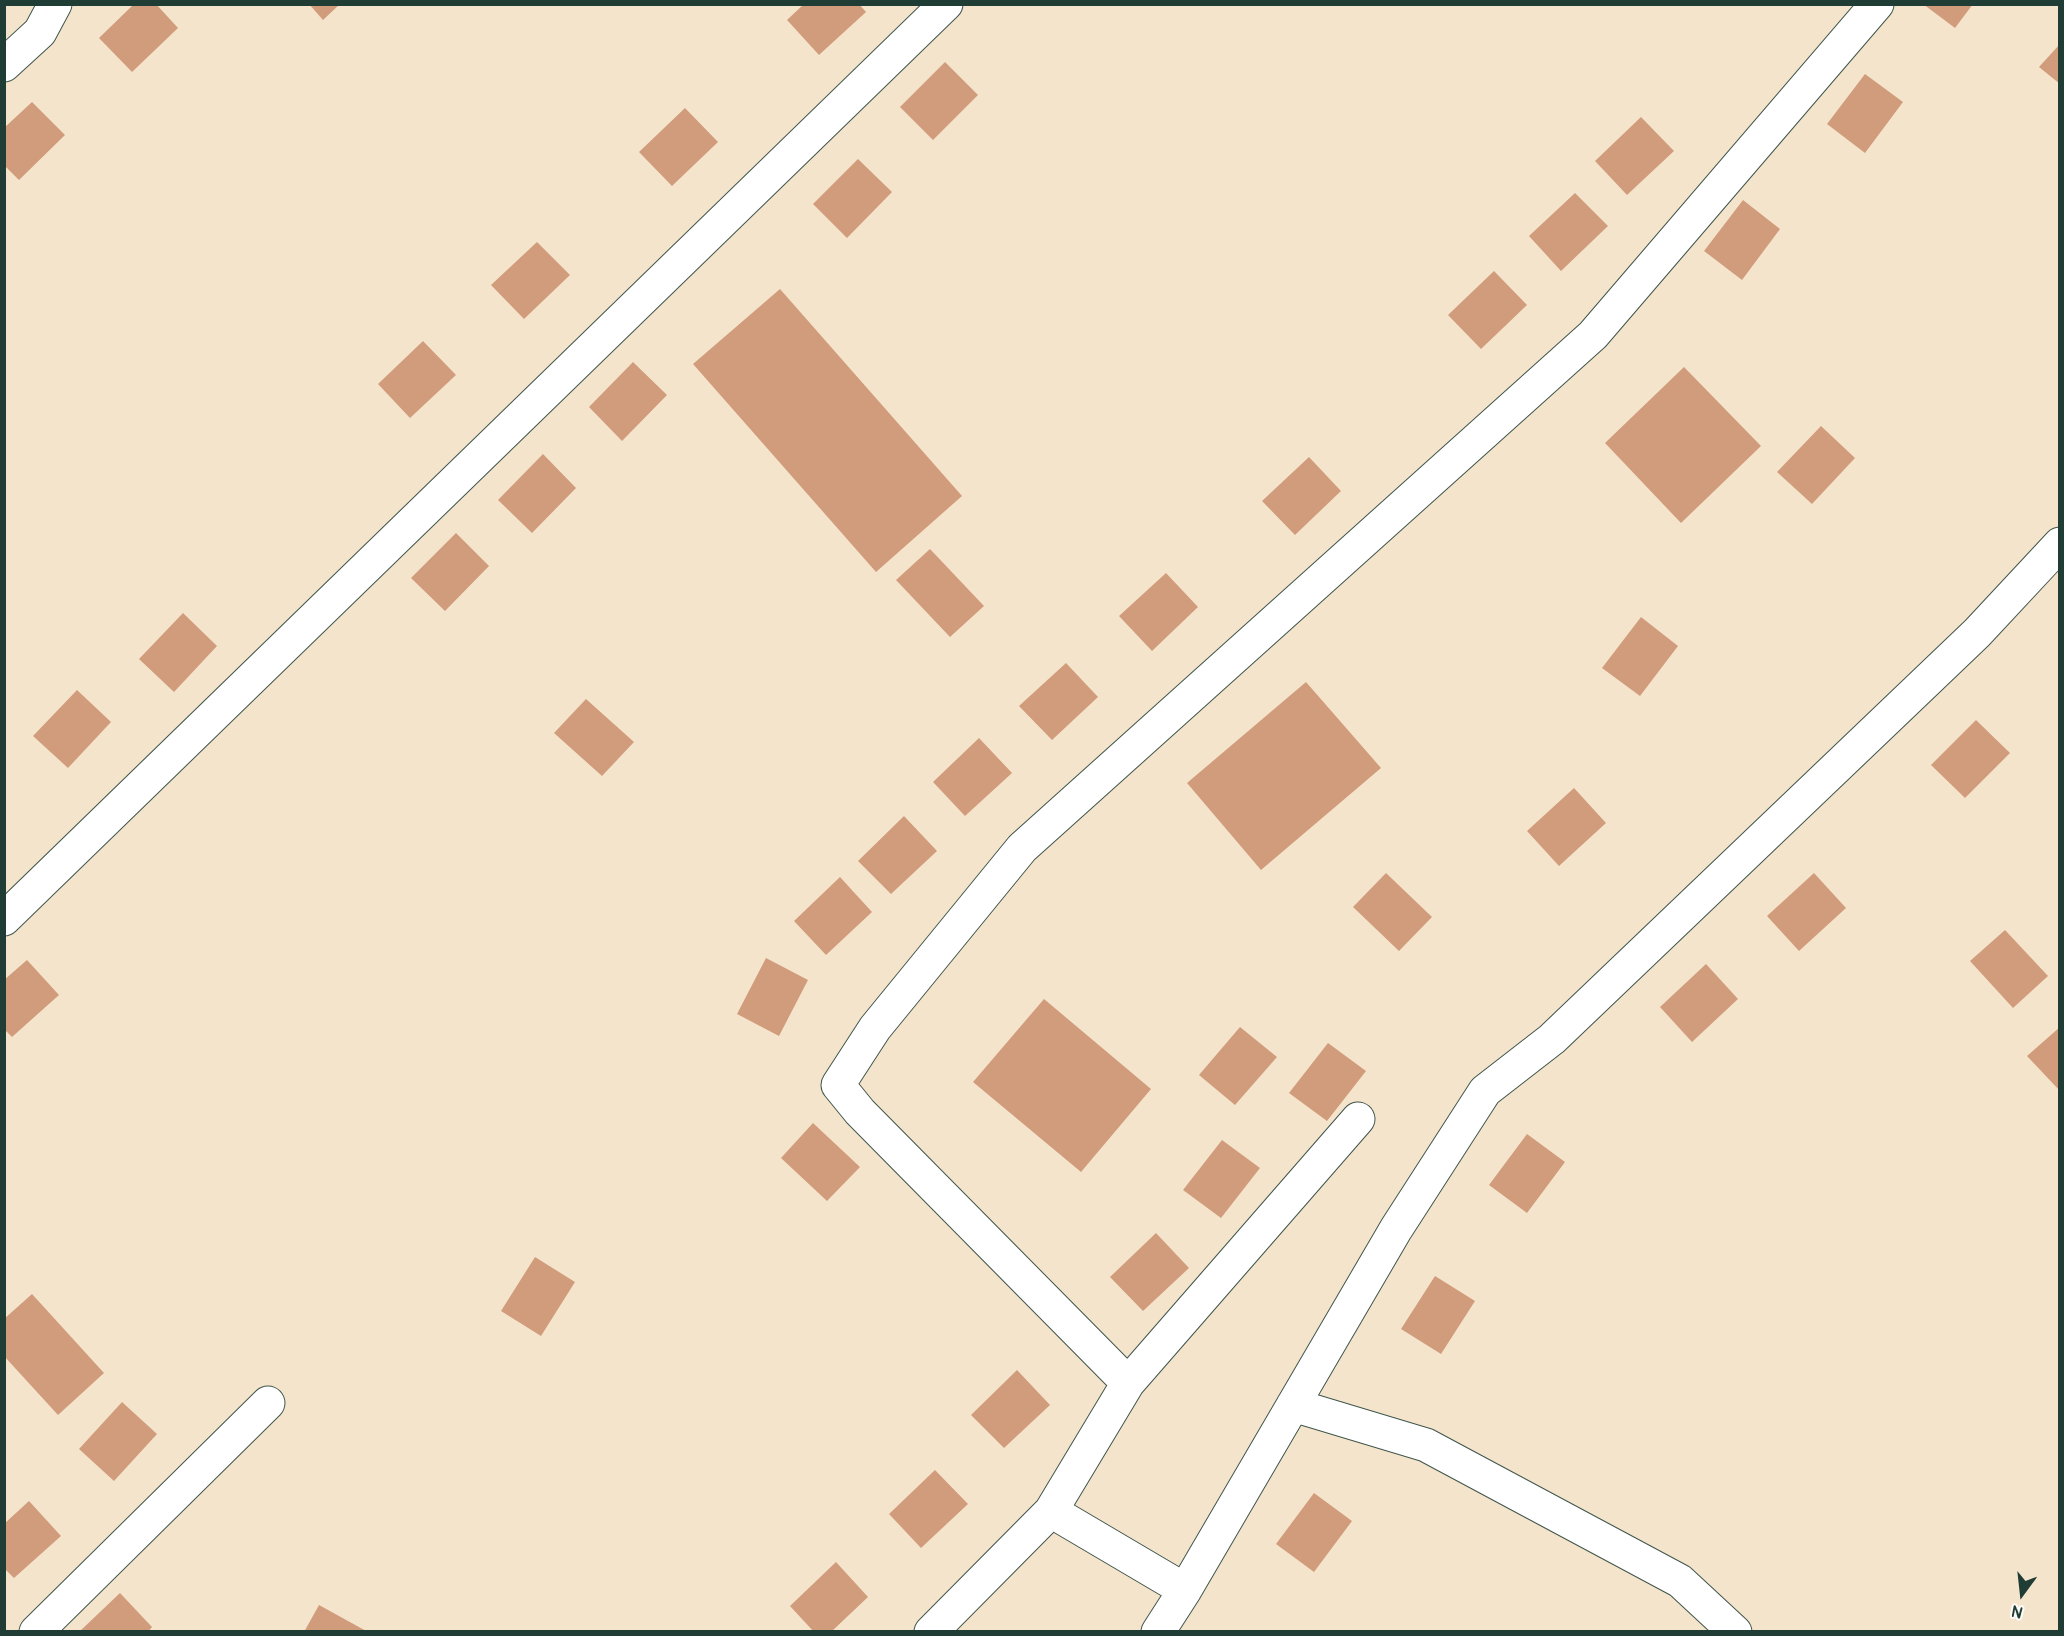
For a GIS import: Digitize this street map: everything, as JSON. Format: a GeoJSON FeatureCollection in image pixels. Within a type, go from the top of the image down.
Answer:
{"type":"FeatureCollection","features":[{"type":"Feature","properties":{"kind":"street"},"geometry":{"type":"LineString","coordinates":[[4,65],[40,32],[55,4]]}},
{"type":"Feature","properties":{"kind":"street"},"geometry":{"type":"LineString","coordinates":[[4,919],[946,4]]}},
{"type":"Feature","properties":{"kind":"street"},"geometry":{"type":"LineString","coordinates":[[1128,1383],[860,1112],[838,1085],[875,1028],[1022,848],[1593,335],[1878,4]]}},
{"type":"Feature","properties":{"kind":"street"},"geometry":{"type":"LineString","coordinates":[[1158,1632],[1185,1590],[1396,1229],[1485,1091],[1552,1039],[1587,1006],[1977,633],[2060,544]]}},
{"type":"Feature","properties":{"kind":"street"},"geometry":{"type":"LineString","coordinates":[[931,1632],[1051,1511],[1128,1383],[1358,1119]]}},
{"type":"Feature","properties":{"kind":"street"},"geometry":{"type":"LineString","coordinates":[[36,1632],[268,1403]]}},
{"type":"Feature","properties":{"kind":"street"},"geometry":{"type":"LineString","coordinates":[[1293,1405],[1426,1445],[1680,1581],[1735,1632]]}},
{"type":"Feature","properties":{"kind":"street"},"geometry":{"type":"LineString","coordinates":[[1051,1511],[1185,1590]]}},
{"type":"Feature","properties":{"kind":"building"},"geometry":{"type":"Polygon","coordinates":[[[134,4],[156,4],[178,28],[132,72],[99,38],[134,4]]]}},
{"type":"Feature","properties":{"kind":"building"},"geometry":{"type":"Polygon","coordinates":[[[309,4],[340,4],[323,20],[309,4]]]}},
{"type":"Feature","properties":{"kind":"building"},"geometry":{"type":"Polygon","coordinates":[[[804,4],[859,4],[866,12],[819,55],[787,20],[804,4]]]}},
{"type":"Feature","properties":{"kind":"building"},"geometry":{"type":"Polygon","coordinates":[[[1923,4],[1973,4],[1955,28],[1923,4]]]}},
{"type":"Feature","properties":{"kind":"building"},"geometry":{"type":"Polygon","coordinates":[[[2060,44],[2060,84],[2039,67],[2060,44]]]}},
{"type":"Feature","properties":{"kind":"building"},"geometry":{"type":"Polygon","coordinates":[[[945,62],[978,95],[933,140],[900,107],[945,62]]]}},
{"type":"Feature","properties":{"kind":"building"},"geometry":{"type":"Polygon","coordinates":[[[1865,74],[1903,102],[1865,153],[1827,124],[1865,74]]]}},
{"type":"Feature","properties":{"kind":"building"},"geometry":{"type":"Polygon","coordinates":[[[32,102],[65,135],[19,180],[4,165],[4,128],[32,102]]]}},
{"type":"Feature","properties":{"kind":"building"},"geometry":{"type":"Polygon","coordinates":[[[685,108],[718,142],[672,186],[639,152],[685,108]]]}},
{"type":"Feature","properties":{"kind":"building"},"geometry":{"type":"Polygon","coordinates":[[[1641,117],[1674,151],[1627,195],[1595,161],[1641,117]]]}},
{"type":"Feature","properties":{"kind":"building"},"geometry":{"type":"Polygon","coordinates":[[[858,159],[892,192],[847,238],[813,204],[858,159]]]}},
{"type":"Feature","properties":{"kind":"building"},"geometry":{"type":"Polygon","coordinates":[[[1575,193],[1608,226],[1561,271],[1529,236],[1575,193]]]}},
{"type":"Feature","properties":{"kind":"building"},"geometry":{"type":"Polygon","coordinates":[[[1743,200],[1780,229],[1742,280],[1704,251],[1743,200]]]}},
{"type":"Feature","properties":{"kind":"building"},"geometry":{"type":"Polygon","coordinates":[[[537,242],[570,275],[524,319],[491,285],[537,242]]]}},
{"type":"Feature","properties":{"kind":"building"},"geometry":{"type":"Polygon","coordinates":[[[1494,271],[1527,305],[1481,349],[1448,315],[1494,271]]]}},
{"type":"Feature","properties":{"kind":"building"},"geometry":{"type":"Polygon","coordinates":[[[780,289],[962,496],[876,572],[693,364],[780,289]]]}},
{"type":"Feature","properties":{"kind":"building"},"geometry":{"type":"Polygon","coordinates":[[[423,341],[456,375],[410,418],[378,384],[423,341]]]}},
{"type":"Feature","properties":{"kind":"building"},"geometry":{"type":"Polygon","coordinates":[[[633,362],[667,395],[622,441],[589,407],[633,362]]]}},
{"type":"Feature","properties":{"kind":"building"},"geometry":{"type":"Polygon","coordinates":[[[1684,367],[1761,446],[1681,523],[1605,443],[1684,367]]]}},
{"type":"Feature","properties":{"kind":"building"},"geometry":{"type":"Polygon","coordinates":[[[1821,426],[1855,458],[1812,504],[1777,472],[1821,426]]]}},
{"type":"Feature","properties":{"kind":"building"},"geometry":{"type":"Polygon","coordinates":[[[543,454],[576,488],[532,533],[498,500],[543,454]]]}},
{"type":"Feature","properties":{"kind":"building"},"geometry":{"type":"Polygon","coordinates":[[[1309,457],[1341,491],[1295,535],[1262,501],[1309,457]]]}},
{"type":"Feature","properties":{"kind":"building"},"geometry":{"type":"Polygon","coordinates":[[[456,533],[489,566],[445,611],[411,578],[456,533]]]}},
{"type":"Feature","properties":{"kind":"building"},"geometry":{"type":"Polygon","coordinates":[[[930,549],[984,606],[950,637],[896,580],[930,549]]]}},
{"type":"Feature","properties":{"kind":"building"},"geometry":{"type":"Polygon","coordinates":[[[1166,573],[1198,607],[1152,651],[1119,616],[1166,573]]]}},
{"type":"Feature","properties":{"kind":"building"},"geometry":{"type":"Polygon","coordinates":[[[183,613],[217,646],[174,692],[139,659],[183,613]]]}},
{"type":"Feature","properties":{"kind":"building"},"geometry":{"type":"Polygon","coordinates":[[[1641,617],[1678,646],[1640,696],[1602,668],[1641,617]]]}},
{"type":"Feature","properties":{"kind":"building"},"geometry":{"type":"Polygon","coordinates":[[[1066,663],[1098,697],[1052,740],[1019,706],[1066,663]]]}},
{"type":"Feature","properties":{"kind":"building"},"geometry":{"type":"Polygon","coordinates":[[[1306,682],[1381,768],[1261,870],[1187,783],[1306,682]]]}},
{"type":"Feature","properties":{"kind":"building"},"geometry":{"type":"Polygon","coordinates":[[[77,690],[111,722],[68,768],[33,736],[77,690]]]}},
{"type":"Feature","properties":{"kind":"building"},"geometry":{"type":"Polygon","coordinates":[[[586,699],[634,742],[602,776],[554,733],[586,699]]]}},
{"type":"Feature","properties":{"kind":"building"},"geometry":{"type":"Polygon","coordinates":[[[1976,720],[2010,753],[1965,798],[1931,765],[1976,720]]]}},
{"type":"Feature","properties":{"kind":"building"},"geometry":{"type":"Polygon","coordinates":[[[979,738],[1012,773],[965,816],[933,782],[979,738]]]}},
{"type":"Feature","properties":{"kind":"building"},"geometry":{"type":"Polygon","coordinates":[[[1574,788],[1606,823],[1559,866],[1527,831],[1574,788]]]}},
{"type":"Feature","properties":{"kind":"building"},"geometry":{"type":"Polygon","coordinates":[[[904,816],[937,851],[891,894],[858,861],[904,816]]]}},
{"type":"Feature","properties":{"kind":"building"},"geometry":{"type":"Polygon","coordinates":[[[1386,873],[1432,917],[1399,951],[1353,907],[1386,873]]]}},
{"type":"Feature","properties":{"kind":"building"},"geometry":{"type":"Polygon","coordinates":[[[1814,873],[1846,908],[1799,951],[1767,916],[1814,873]]]}},
{"type":"Feature","properties":{"kind":"building"},"geometry":{"type":"Polygon","coordinates":[[[840,877],[872,912],[826,955],[794,921],[840,877]]]}},
{"type":"Feature","properties":{"kind":"building"},"geometry":{"type":"Polygon","coordinates":[[[2005,930],[2048,976],[2013,1008],[1970,961],[2005,930]]]}},
{"type":"Feature","properties":{"kind":"building"},"geometry":{"type":"Polygon","coordinates":[[[766,958],[808,980],[779,1036],[737,1014],[766,958]]]}},
{"type":"Feature","properties":{"kind":"building"},"geometry":{"type":"Polygon","coordinates":[[[27,960],[59,995],[12,1037],[4,1029],[4,980],[27,960]]]}},
{"type":"Feature","properties":{"kind":"building"},"geometry":{"type":"Polygon","coordinates":[[[1706,964],[1738,999],[1692,1042],[1660,1007],[1706,964]]]}},
{"type":"Feature","properties":{"kind":"building"},"geometry":{"type":"Polygon","coordinates":[[[1044,999],[1151,1089],[1081,1172],[973,1082],[1044,999]]]}},
{"type":"Feature","properties":{"kind":"building"},"geometry":{"type":"Polygon","coordinates":[[[1240,1027],[1277,1057],[1235,1105],[1199,1075],[1240,1027]]]}},
{"type":"Feature","properties":{"kind":"building"},"geometry":{"type":"Polygon","coordinates":[[[2060,1027],[2060,1091],[2027,1056],[2060,1027]]]}},
{"type":"Feature","properties":{"kind":"building"},"geometry":{"type":"Polygon","coordinates":[[[1328,1043],[1366,1071],[1327,1121],[1289,1093],[1328,1043]]]}},
{"type":"Feature","properties":{"kind":"building"},"geometry":{"type":"Polygon","coordinates":[[[813,1123],[860,1167],[827,1201],[781,1158],[813,1123]]]}},
{"type":"Feature","properties":{"kind":"building"},"geometry":{"type":"Polygon","coordinates":[[[1527,1134],[1565,1162],[1527,1213],[1489,1185],[1527,1134]]]}},
{"type":"Feature","properties":{"kind":"building"},"geometry":{"type":"Polygon","coordinates":[[[1222,1140],[1260,1168],[1221,1218],[1183,1190],[1222,1140]]]}},
{"type":"Feature","properties":{"kind":"building"},"geometry":{"type":"Polygon","coordinates":[[[1156,1233],[1189,1268],[1143,1311],[1110,1277],[1156,1233]]]}},
{"type":"Feature","properties":{"kind":"building"},"geometry":{"type":"Polygon","coordinates":[[[535,1257],[575,1282],[541,1336],[501,1311],[535,1257]]]}},
{"type":"Feature","properties":{"kind":"building"},"geometry":{"type":"Polygon","coordinates":[[[1435,1276],[1475,1301],[1441,1354],[1401,1329],[1435,1276]]]}},
{"type":"Feature","properties":{"kind":"building"},"geometry":{"type":"Polygon","coordinates":[[[32,1294],[104,1373],[58,1415],[4,1356],[4,1319],[32,1294]]]}},
{"type":"Feature","properties":{"kind":"building"},"geometry":{"type":"Polygon","coordinates":[[[1017,1370],[1050,1405],[1004,1448],[971,1415],[1017,1370]]]}},
{"type":"Feature","properties":{"kind":"building"},"geometry":{"type":"Polygon","coordinates":[[[122,1402],[157,1434],[114,1481],[79,1449],[122,1402]]]}},
{"type":"Feature","properties":{"kind":"building"},"geometry":{"type":"Polygon","coordinates":[[[935,1470],[968,1504],[921,1548],[889,1514],[935,1470]]]}},
{"type":"Feature","properties":{"kind":"building"},"geometry":{"type":"Polygon","coordinates":[[[1314,1493],[1352,1521],[1314,1572],[1276,1544],[1314,1493]]]}},
{"type":"Feature","properties":{"kind":"building"},"geometry":{"type":"Polygon","coordinates":[[[29,1501],[61,1536],[14,1578],[4,1568],[4,1524],[29,1501]]]}},
{"type":"Feature","properties":{"kind":"building"},"geometry":{"type":"Polygon","coordinates":[[[836,1562],[868,1597],[831,1632],[814,1632],[790,1606],[836,1562]]]}},
{"type":"Feature","properties":{"kind":"building"},"geometry":{"type":"Polygon","coordinates":[[[120,1593],[152,1627],[148,1632],[79,1632],[120,1593]]]}},
{"type":"Feature","properties":{"kind":"building"},"geometry":{"type":"Polygon","coordinates":[[[319,1605],[368,1632],[304,1632],[319,1605]]]}}]}
